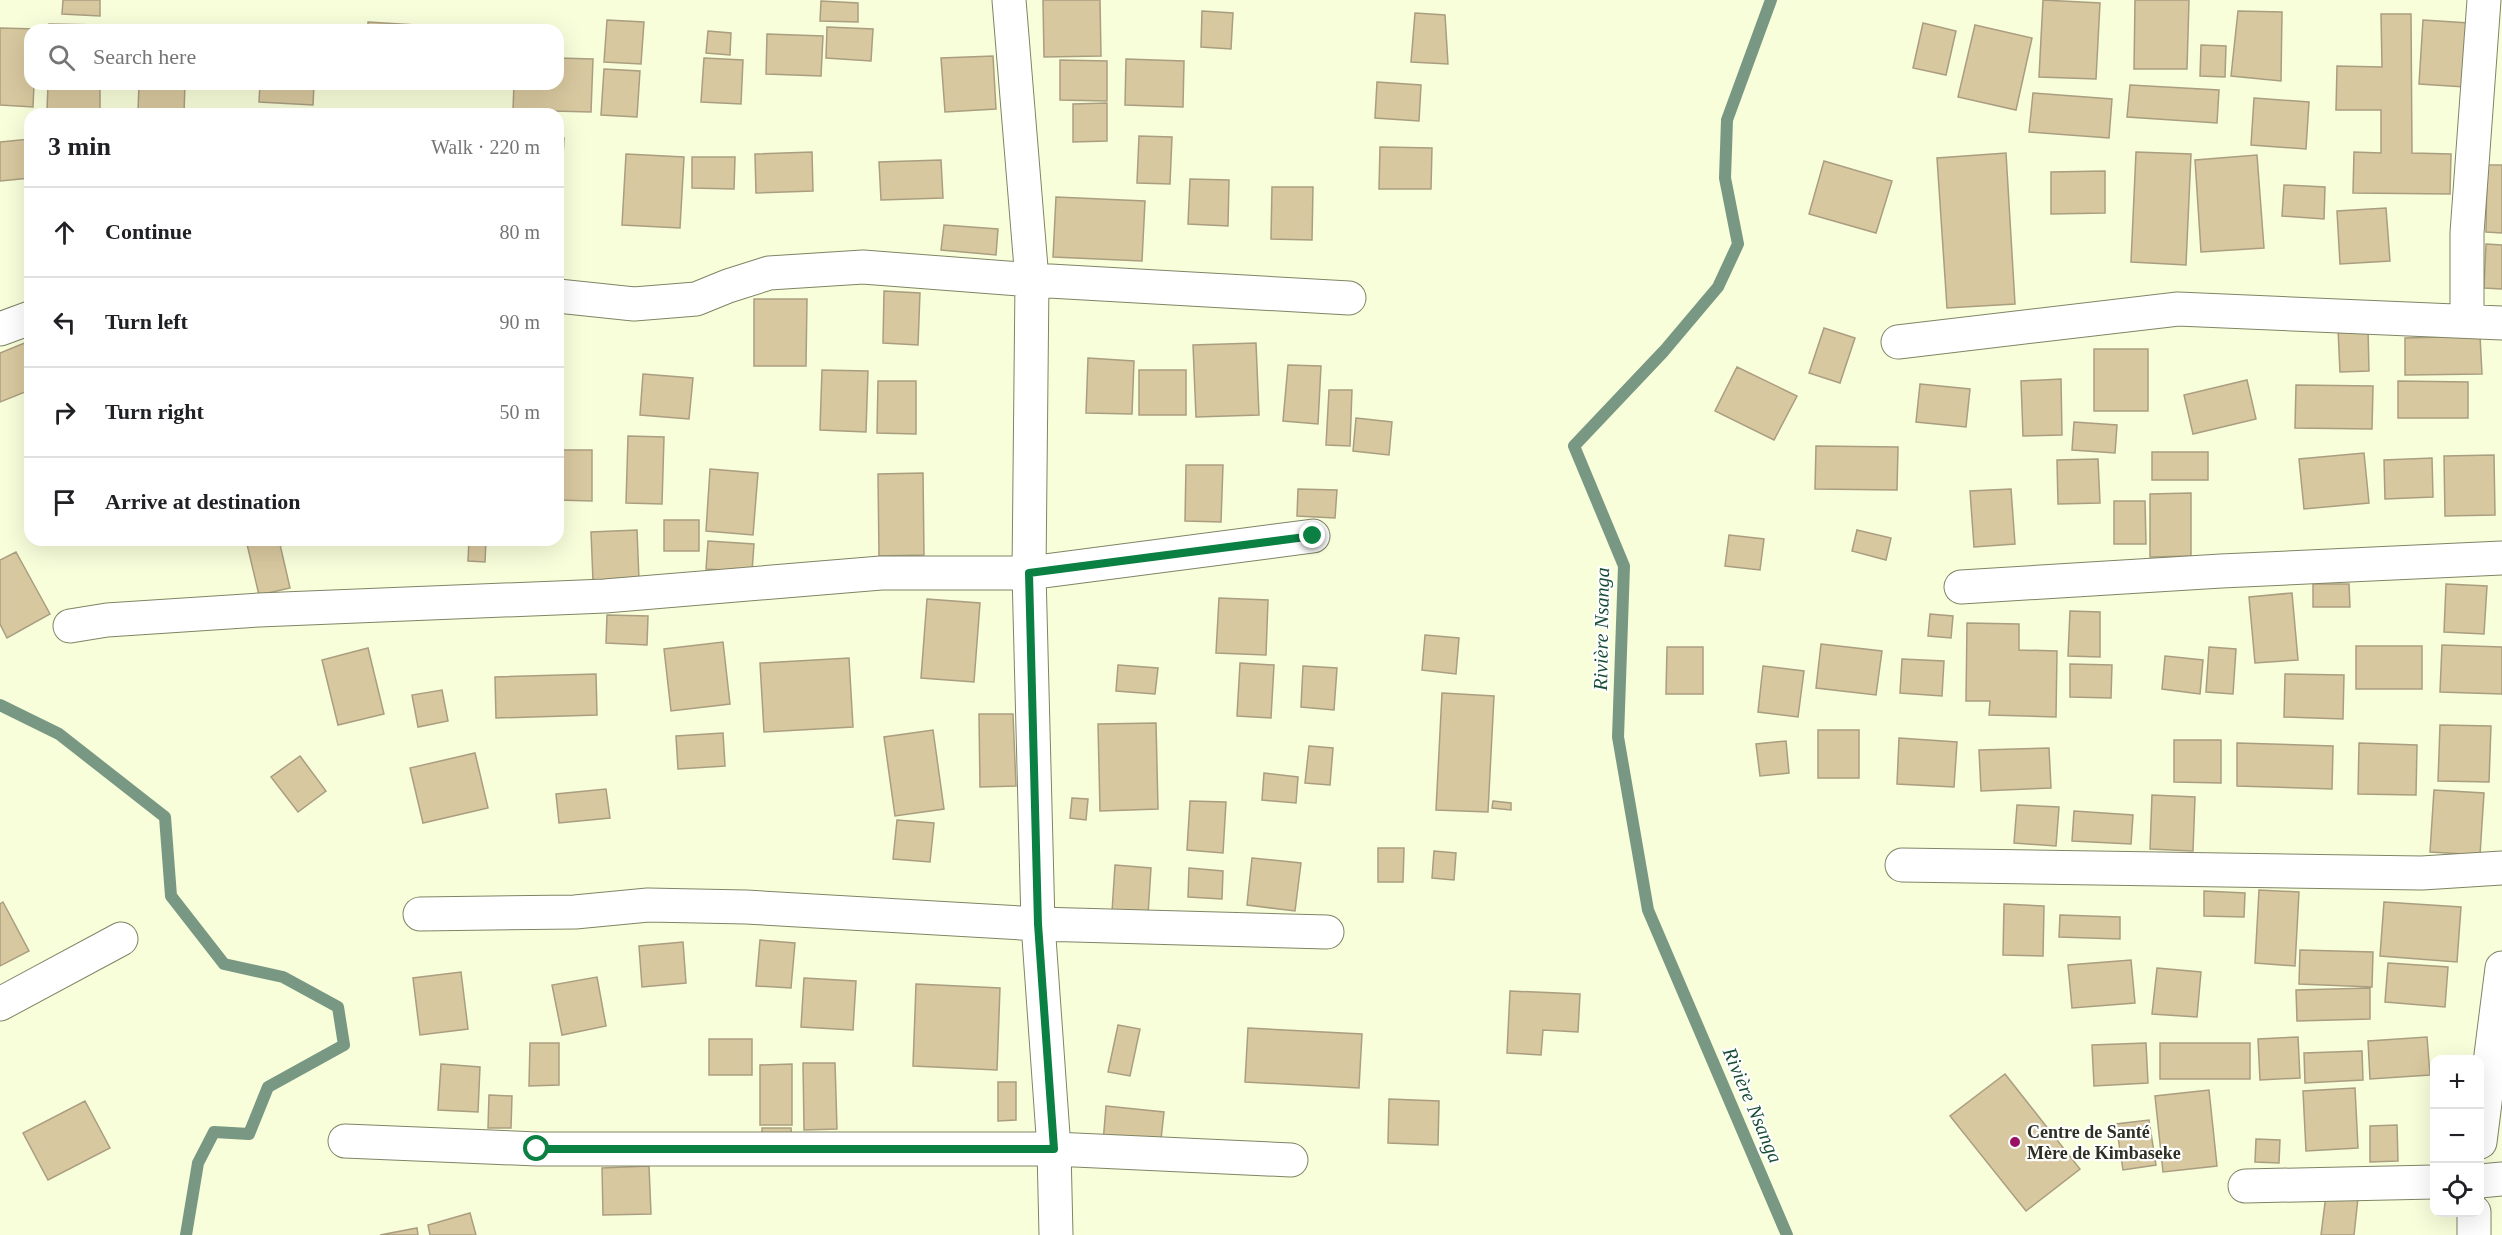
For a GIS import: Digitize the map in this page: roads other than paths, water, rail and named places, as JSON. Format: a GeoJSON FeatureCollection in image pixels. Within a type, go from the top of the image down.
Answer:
{"type":"FeatureCollection","features":[{"type":"Feature","properties":{"kind":"street"},"geometry":{"type":"LineString","coordinates":[[1010,0],[1032,280],[1029,573],[1038,924],[1054,1149],[1056,1235]]}},
{"type":"Feature","properties":{"kind":"street"},"geometry":{"type":"LineString","coordinates":[[2467,321],[2467,233],[2484,0]]}},
{"type":"Feature","properties":{"kind":"street"},"geometry":{"type":"LineString","coordinates":[[564,297],[634,304],[696,299],[769,273],[863,267],[1032,280],[1349,298]]}},
{"type":"Feature","properties":{"kind":"street"},"geometry":{"type":"LineString","coordinates":[[1898,342],[2178,309],[2502,323]]}},
{"type":"Feature","properties":{"kind":"street"},"geometry":{"type":"LineString","coordinates":[[0,328],[24,320]]}},
{"type":"Feature","properties":{"kind":"street"},"geometry":{"type":"LineString","coordinates":[[70,626],[107,620],[259,610],[605,596],[881,573],[1029,573],[1313,536]]}},
{"type":"Feature","properties":{"kind":"street"},"geometry":{"type":"LineString","coordinates":[[1961,587],[2221,571],[2502,558]]}},
{"type":"Feature","properties":{"kind":"street"},"geometry":{"type":"LineString","coordinates":[[1902,866],[2422,873],[2502,868]]}},
{"type":"Feature","properties":{"kind":"street"},"geometry":{"type":"LineString","coordinates":[[420,914],[575,912],[648,905],[746,907],[1038,924],[1327,932]]}},
{"type":"Feature","properties":{"kind":"street"},"geometry":{"type":"LineString","coordinates":[[0,1005],[121,939]]}},
{"type":"Feature","properties":{"kind":"street"},"geometry":{"type":"LineString","coordinates":[[2484,1110],[2502,968]]}},
{"type":"Feature","properties":{"kind":"street"},"geometry":{"type":"LineString","coordinates":[[345,1141],[537,1149],[1054,1149],[1291,1160]]}},
{"type":"Feature","properties":{"kind":"street"},"geometry":{"type":"LineString","coordinates":[[2484,1181],[2502,1179]]}},
{"type":"Feature","properties":{"kind":"street"},"geometry":{"type":"LineString","coordinates":[[2245,1186],[2430,1182]]}},
{"type":"Feature","properties":{"kind":"street"},"geometry":{"type":"LineString","coordinates":[[2474,1217],[2474,1235]]}},
{"type":"Feature","properties":{"kind":"waterway","name":"Rivière Nsanga"},"geometry":{"type":"LineString","coordinates":[[1771,0],[1727,120],[1725,178],[1738,244],[1718,287],[1664,351],[1574,446],[1624,566],[1618,737],[1648,910],[1787,1235]]}},
{"type":"Feature","properties":{"kind":"waterway"},"geometry":{"type":"LineString","coordinates":[[0,705],[59,734],[165,817],[171,896],[224,964],[283,977],[338,1007],[344,1045],[268,1087],[249,1134],[214,1132],[198,1163],[186,1235]]}},
{"type":"Feature","properties":{"kind":"place","name":"Centre de Santé Mère de Kimbaseke"},"geometry":{"type":"Point","coordinates":[2015,1142]}}]}
